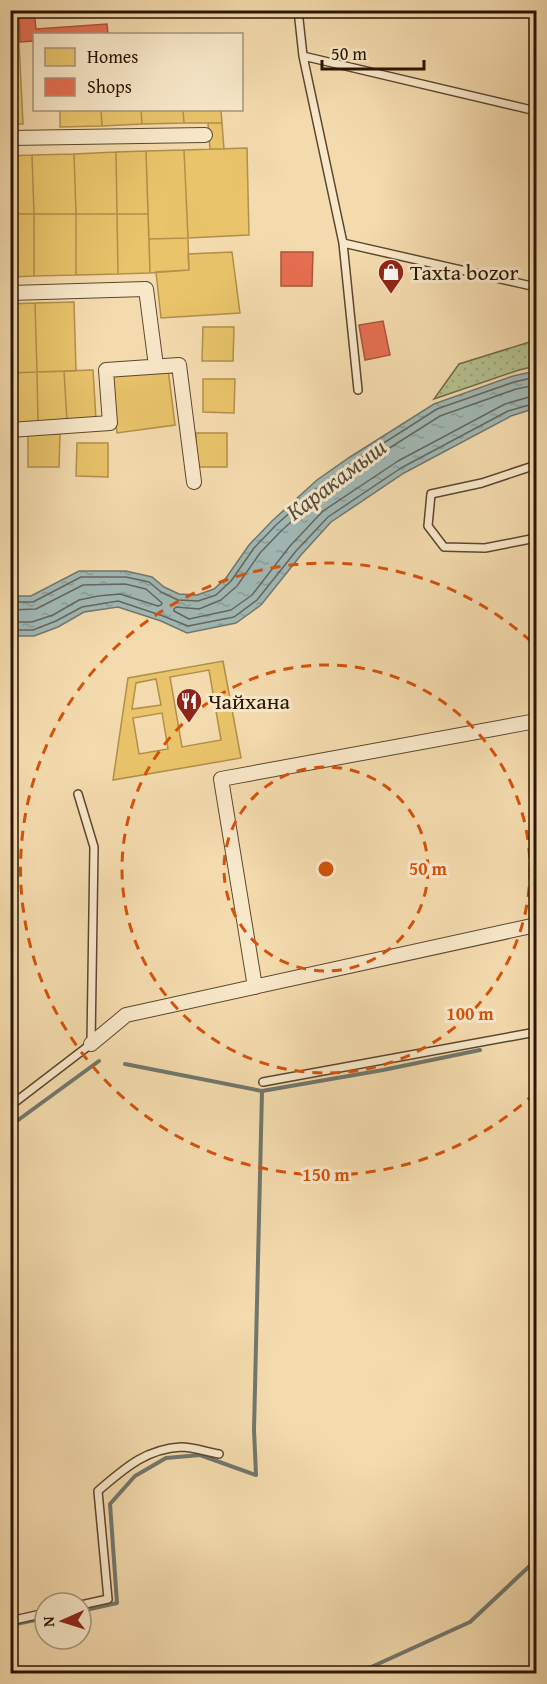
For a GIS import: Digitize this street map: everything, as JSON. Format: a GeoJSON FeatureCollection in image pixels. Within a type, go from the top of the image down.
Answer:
{"type":"FeatureCollection","features":[{"type":"Feature","properties":{"kind":"street"},"geometry":{"type":"LineString","coordinates":[[10,138],[205,135]]}},
{"type":"Feature","properties":{"kind":"street"},"geometry":{"type":"LineString","coordinates":[[10,293],[146,289],[156,366]]}},
{"type":"Feature","properties":{"kind":"street"},"geometry":{"type":"LineString","coordinates":[[10,430],[110,423],[106,370],[179,364],[194,482]]}},
{"type":"Feature","properties":{"kind":"street"},"geometry":{"type":"LineString","coordinates":[[255,987],[220,779],[537,721]]}},
{"type":"Feature","properties":{"kind":"street"},"geometry":{"type":"LineString","coordinates":[[91,1044],[126,1015],[537,925]]}},
{"type":"Feature","properties":{"kind":"lane"},"geometry":{"type":"LineString","coordinates":[[298,10],[303,56],[343,243],[358,390]]}},
{"type":"Feature","properties":{"kind":"lane"},"geometry":{"type":"LineString","coordinates":[[303,56],[537,111]]}},
{"type":"Feature","properties":{"kind":"lane"},"geometry":{"type":"LineString","coordinates":[[343,243],[537,287]]}},
{"type":"Feature","properties":{"kind":"lane"},"geometry":{"type":"LineString","coordinates":[[537,465],[482,483],[430,494],[428,526],[444,547],[485,548],[537,538]]}},
{"type":"Feature","properties":{"kind":"lane"},"geometry":{"type":"LineString","coordinates":[[10,1106],[91,1044],[90,991],[94,847],[78,794]]}},
{"type":"Feature","properties":{"kind":"lane"},"geometry":{"type":"LineString","coordinates":[[263,1082],[537,1032]]}},
{"type":"Feature","properties":{"kind":"lane"},"geometry":{"type":"LineString","coordinates":[[93,1602],[108,1599],[98,1491],[146,1454],[182,1447],[219,1454]]}},
{"type":"Feature","properties":{"kind":"lane"},"geometry":{"type":"LineString","coordinates":[[10,1621],[33,1616]]}},
{"type":"Feature","properties":{"kind":"green space"},"geometry":{"type":"Polygon","coordinates":[[[536,340],[536,366],[434,399],[459,364],[536,340]]]}},
{"type":"Feature","properties":{"kind":"water","name":"Каракамыш"},"geometry":{"type":"Polygon","coordinates":[[[536,371],[536,408],[511,416],[404,473],[331,522],[261,605],[236,623],[187,633],[161,621],[118,607],[84,612],[58,627],[34,636],[11,636],[11,596],[31,596],[79,571],[126,571],[152,577],[164,587],[179,594],[197,595],[214,589],[226,578],[249,545],[272,521],[317,480],[350,457],[434,404],[513,376],[536,371]]]}},
{"type":"Feature","properties":{"kind":"building: Homes"},"geometry":{"type":"Polygon","coordinates":[[[10,10],[18,10],[19,42],[10,43],[10,10]]]}},
{"type":"Feature","properties":{"kind":"building: Homes"},"geometry":{"type":"Polygon","coordinates":[[[19,42],[23,124],[10,124],[10,43],[19,42]]]}},
{"type":"Feature","properties":{"kind":"building: Homes"},"geometry":{"type":"Polygon","coordinates":[[[60,111],[101,111],[102,126],[60,127],[60,111]]]}},
{"type":"Feature","properties":{"kind":"building: Homes"},"geometry":{"type":"Polygon","coordinates":[[[101,111],[141,111],[142,124],[102,126],[101,111]]]}},
{"type":"Feature","properties":{"kind":"building: Homes"},"geometry":{"type":"Polygon","coordinates":[[[141,111],[183,111],[184,123],[142,124],[141,111]]]}},
{"type":"Feature","properties":{"kind":"building: Homes"},"geometry":{"type":"Polygon","coordinates":[[[183,111],[221,111],[222,123],[184,123],[183,111]]]}},
{"type":"Feature","properties":{"kind":"building: Homes"},"geometry":{"type":"Polygon","coordinates":[[[208,123],[222,123],[224,149],[210,149],[208,123]]]}},
{"type":"Feature","properties":{"kind":"building: Homes"},"geometry":{"type":"Polygon","coordinates":[[[247,148],[249,235],[188,238],[184,150],[247,148]]]}},
{"type":"Feature","properties":{"kind":"building: Homes"},"geometry":{"type":"Polygon","coordinates":[[[184,150],[188,238],[149,239],[146,151],[184,150]]]}},
{"type":"Feature","properties":{"kind":"building: Homes"},"geometry":{"type":"Polygon","coordinates":[[[146,151],[148,214],[117,214],[116,152],[146,151]]]}},
{"type":"Feature","properties":{"kind":"building: Homes"},"geometry":{"type":"Polygon","coordinates":[[[116,152],[117,214],[76,214],[74,154],[116,152]]]}},
{"type":"Feature","properties":{"kind":"building: Homes"},"geometry":{"type":"Polygon","coordinates":[[[74,154],[76,214],[34,214],[32,155],[74,154]]]}},
{"type":"Feature","properties":{"kind":"building: Homes"},"geometry":{"type":"Polygon","coordinates":[[[32,155],[34,214],[10,214],[10,156],[32,155]]]}},
{"type":"Feature","properties":{"kind":"building: Homes"},"geometry":{"type":"Polygon","coordinates":[[[10,214],[34,214],[34,276],[10,277],[10,214]]]}},
{"type":"Feature","properties":{"kind":"building: Homes"},"geometry":{"type":"Polygon","coordinates":[[[34,214],[76,214],[76,275],[34,276],[34,214]]]}},
{"type":"Feature","properties":{"kind":"building: Homes"},"geometry":{"type":"Polygon","coordinates":[[[76,214],[117,214],[118,274],[76,275],[76,214]]]}},
{"type":"Feature","properties":{"kind":"building: Homes"},"geometry":{"type":"Polygon","coordinates":[[[117,214],[148,214],[150,273],[118,274],[117,214]]]}},
{"type":"Feature","properties":{"kind":"building: Homes"},"geometry":{"type":"Polygon","coordinates":[[[188,238],[189,270],[150,273],[149,239],[188,238]]]}},
{"type":"Feature","properties":{"kind":"building: Homes"},"geometry":{"type":"Polygon","coordinates":[[[232,252],[240,313],[161,318],[156,272],[189,270],[188,254],[232,252]]]}},
{"type":"Feature","properties":{"kind":"building: Homes"},"geometry":{"type":"Polygon","coordinates":[[[74,302],[76,371],[37,372],[35,303],[74,302]]]}},
{"type":"Feature","properties":{"kind":"building: Homes"},"geometry":{"type":"Polygon","coordinates":[[[35,303],[37,372],[10,373],[10,304],[35,303]]]}},
{"type":"Feature","properties":{"kind":"building: Homes"},"geometry":{"type":"Polygon","coordinates":[[[203,327],[234,327],[233,361],[202,361],[203,327]]]}},
{"type":"Feature","properties":{"kind":"building: Homes"},"geometry":{"type":"Polygon","coordinates":[[[168,369],[175,425],[117,433],[110,376],[168,369]]]}},
{"type":"Feature","properties":{"kind":"building: Homes"},"geometry":{"type":"Polygon","coordinates":[[[93,370],[96,419],[67,421],[64,371],[93,370]]]}},
{"type":"Feature","properties":{"kind":"building: Homes"},"geometry":{"type":"Polygon","coordinates":[[[64,371],[67,421],[38,423],[37,372],[64,371]]]}},
{"type":"Feature","properties":{"kind":"building: Homes"},"geometry":{"type":"Polygon","coordinates":[[[37,372],[38,423],[10,425],[10,373],[37,372]]]}},
{"type":"Feature","properties":{"kind":"building: Homes"},"geometry":{"type":"Polygon","coordinates":[[[203,379],[235,379],[234,413],[203,412],[203,379]]]}},
{"type":"Feature","properties":{"kind":"building: Homes"},"geometry":{"type":"Polygon","coordinates":[[[28,433],[60,434],[59,467],[28,467],[28,433]]]}},
{"type":"Feature","properties":{"kind":"building: Homes"},"geometry":{"type":"Polygon","coordinates":[[[196,433],[227,433],[227,467],[196,467],[196,433]]]}},
{"type":"Feature","properties":{"kind":"building: Homes"},"geometry":{"type":"Polygon","coordinates":[[[77,443],[108,443],[108,477],[76,476],[77,443]]]}},
{"type":"Feature","properties":{"kind":"building: Homes"},"geometry":{"type":"Polygon","coordinates":[[[223,661],[241,758],[113,780],[128,678],[223,661]],[[209,670],[170,677],[182,747],[221,740],[209,670]],[[156,679],[136,683],[132,709],[161,705],[156,679]],[[162,713],[133,718],[139,754],[168,749],[162,713]]]}},
{"type":"Feature","properties":{"kind":"building: Shops"},"geometry":{"type":"Polygon","coordinates":[[[19,10],[34,10],[36,29],[107,24],[108,33],[33,33],[33,41],[20,42],[19,10]]]}},
{"type":"Feature","properties":{"kind":"building: Shops"},"geometry":{"type":"Polygon","coordinates":[[[281,252],[313,252],[312,286],[281,286],[281,252]]]}},
{"type":"Feature","properties":{"kind":"building: Shops"},"geometry":{"type":"Polygon","coordinates":[[[383,321],[390,355],[365,360],[359,325],[383,321]]]}},
{"type":"Feature","properties":{"kind":"waterway"},"geometry":{"type":"LineString","coordinates":[[125,1064],[262,1091],[480,1050]]}},
{"type":"Feature","properties":{"kind":"waterway"},"geometry":{"type":"LineString","coordinates":[[10,1126],[99,1061]]}},
{"type":"Feature","properties":{"kind":"waterway"},"geometry":{"type":"LineString","coordinates":[[93,1608],[117,1603],[110,1504],[135,1476],[166,1458],[200,1455],[256,1475],[254,1430],[262,1091]]}},
{"type":"Feature","properties":{"kind":"waterway"},"geometry":{"type":"LineString","coordinates":[[356,1674],[470,1622],[536,1560]]}},
{"type":"Feature","properties":{"kind":"waterway"},"geometry":{"type":"LineString","coordinates":[[10,1638],[16,1624],[33,1620]]}},
{"type":"Feature","properties":{"kind":"place","name":"Taxta bozor"},"geometry":{"type":"Point","coordinates":[391,295]}},
{"type":"Feature","properties":{"kind":"place","name":"Чайхана"},"geometry":{"type":"Point","coordinates":[189,724]}}]}
